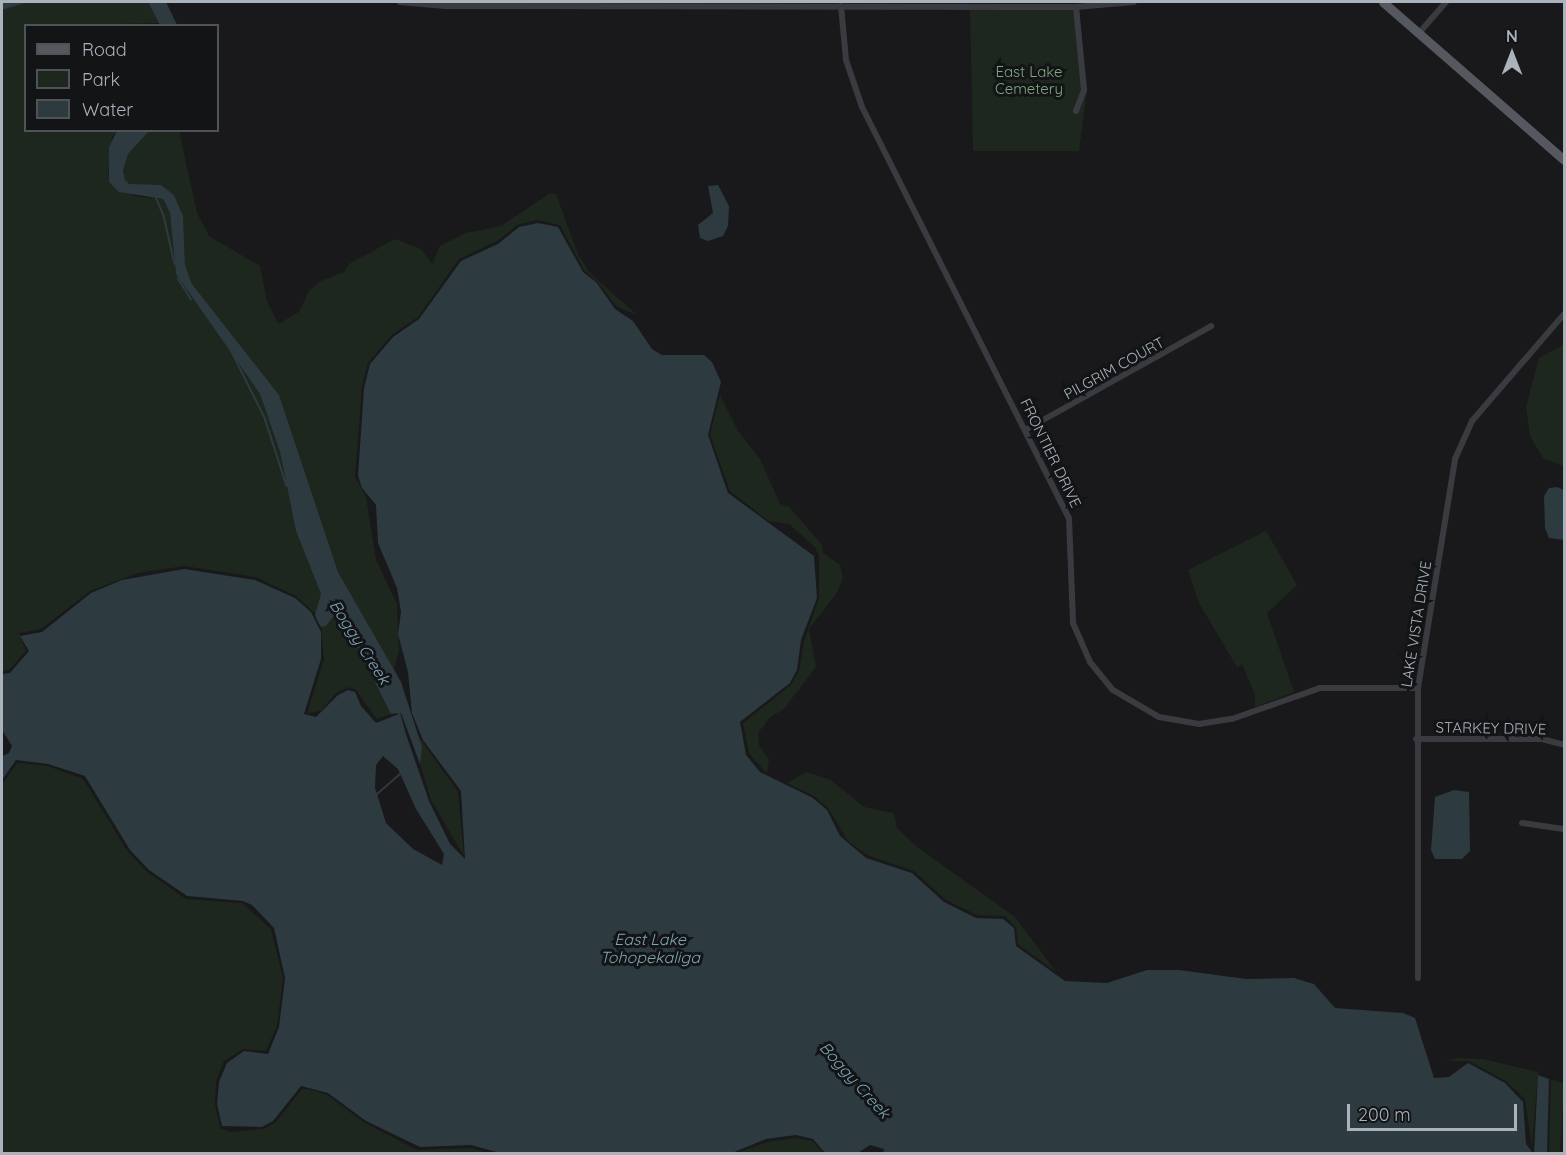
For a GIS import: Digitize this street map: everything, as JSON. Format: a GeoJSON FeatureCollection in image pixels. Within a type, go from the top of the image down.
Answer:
{"type":"FeatureCollection","features":[{"type":"Feature","properties":{"kind":"main road"},"geometry":{"type":"LineString","coordinates":[[1383,2],[1564,160]]}},
{"type":"Feature","properties":{"kind":"street"},"geometry":{"type":"LineString","coordinates":[[400,2],[445,6],[1076,7],[1134,2]]}},
{"type":"Feature","properties":{"kind":"street"},"geometry":{"type":"LineString","coordinates":[[1419,33],[1446,2]]}},
{"type":"Feature","properties":{"kind":"street","name":"FRONTIER DRIVE"},"geometry":{"type":"LineString","coordinates":[[842,6],[846,60],[862,107],[1027,429],[1069,518],[1072,623],[1089,662],[1113,690],[1139,708],[1160,717],[1199,724],[1232,719],[1301,692],[1330,687],[1418,688]]}},
{"type":"Feature","properties":{"kind":"street"},"geometry":{"type":"LineString","coordinates":[[1076,7],[1084,90],[1076,111]]}},
{"type":"Feature","properties":{"kind":"street","name":"LAKE VISTA DRIVE"},"geometry":{"type":"LineString","coordinates":[[1418,978],[1416,739],[1418,688],[1455,459],[1462,439],[1498,388],[1564,314]]}},
{"type":"Feature","properties":{"kind":"street","name":"PILGRIM COURT"},"geometry":{"type":"LineString","coordinates":[[1027,429],[1211,326]]}},
{"type":"Feature","properties":{"kind":"street","name":"STARKEY DRIVE"},"geometry":{"type":"LineString","coordinates":[[1416,739],[1542,739],[1564,745]]}},
{"type":"Feature","properties":{"kind":"street"},"geometry":{"type":"LineString","coordinates":[[1522,823],[1564,829]]}},
{"type":"Feature","properties":{"kind":"green space"},"geometry":{"type":"Polygon","coordinates":[[[28,2],[148,2],[160,23],[24,24],[24,132],[116,132],[112,137],[108,175],[133,196],[162,199],[170,213],[176,274],[260,394],[280,452],[296,531],[321,594],[317,615],[296,596],[256,577],[184,566],[138,573],[90,591],[41,629],[19,633],[26,651],[9,670],[2,671],[2,10],[28,2]]]}},
{"type":"Feature","properties":{"kind":"green space","name":"East Lake Cemetery"},"geometry":{"type":"Polygon","coordinates":[[[970,8],[1079,10],[1087,89],[1079,151],[973,151],[970,8]]]}},
{"type":"Feature","properties":{"kind":"green space"},"geometry":{"type":"Polygon","coordinates":[[[148,132],[179,132],[197,213],[209,236],[260,266],[267,301],[278,324],[299,312],[309,291],[321,281],[344,272],[349,264],[395,239],[421,249],[432,264],[440,246],[466,233],[501,226],[549,194],[556,194],[578,254],[589,272],[637,315],[616,306],[597,281],[584,270],[560,225],[537,220],[517,225],[497,241],[459,259],[418,317],[392,335],[368,363],[362,387],[355,477],[366,497],[376,560],[397,604],[399,650],[394,670],[338,572],[279,395],[192,284],[185,265],[183,216],[174,195],[161,185],[129,185],[123,171],[128,154],[148,132]]]}},
{"type":"Feature","properties":{"kind":"green space"},"geometry":{"type":"Polygon","coordinates":[[[1564,344],[1564,466],[1543,458],[1530,436],[1526,407],[1539,358],[1564,344]]]}},
{"type":"Feature","properties":{"kind":"green space"},"geometry":{"type":"Polygon","coordinates":[[[720,395],[738,431],[760,459],[780,504],[789,507],[822,545],[823,553],[840,565],[843,578],[836,594],[809,629],[816,667],[783,710],[770,717],[758,733],[759,745],[769,760],[767,774],[749,753],[743,723],[791,685],[799,671],[804,641],[819,598],[819,555],[815,547],[789,524],[769,521],[730,491],[710,435],[720,395]]]}},
{"type":"Feature","properties":{"kind":"green space"},"geometry":{"type":"Polygon","coordinates":[[[1266,531],[1297,585],[1267,613],[1294,692],[1255,707],[1255,695],[1242,664],[1237,667],[1199,603],[1188,570],[1266,531]]]}},
{"type":"Feature","properties":{"kind":"green space"},"geometry":{"type":"Polygon","coordinates":[[[336,613],[345,625],[391,714],[377,719],[356,690],[349,687],[336,693],[321,711],[307,713],[324,659],[321,627],[336,613]]]}},
{"type":"Feature","properties":{"kind":"green space"},"geometry":{"type":"Polygon","coordinates":[[[417,734],[458,792],[464,856],[431,800],[420,764],[417,734]]]}},
{"type":"Feature","properties":{"kind":"green space"},"geometry":{"type":"Polygon","coordinates":[[[17,763],[48,766],[83,779],[128,852],[147,872],[186,899],[242,903],[271,929],[283,978],[277,1026],[266,1051],[243,1049],[224,1061],[216,1081],[215,1104],[220,1128],[231,1132],[263,1129],[275,1123],[302,1089],[308,1089],[327,1095],[365,1123],[417,1150],[471,1148],[489,1153],[2,1153],[2,785],[17,763]]]}},
{"type":"Feature","properties":{"kind":"green space"},"geometry":{"type":"Polygon","coordinates":[[[806,772],[831,780],[864,807],[894,813],[897,828],[917,847],[1015,917],[1056,972],[1018,944],[1016,927],[1005,916],[977,915],[946,900],[914,871],[867,855],[848,841],[828,808],[814,796],[787,783],[806,772]]]}},
{"type":"Feature","properties":{"kind":"green space"},"geometry":{"type":"Polygon","coordinates":[[[1459,1058],[1483,1059],[1538,1072],[1532,1147],[1525,1099],[1506,1081],[1469,1061],[1444,1061],[1459,1058]]]}},
{"type":"Feature","properties":{"kind":"green space"},"geometry":{"type":"Polygon","coordinates":[[[1551,1079],[1564,1084],[1560,1153],[1549,1153],[1551,1079]]]}},
{"type":"Feature","properties":{"kind":"green space"},"geometry":{"type":"Polygon","coordinates":[[[795,1138],[812,1141],[823,1153],[737,1153],[767,1142],[795,1138]]]}},
{"type":"Feature","properties":{"kind":"water"},"geometry":{"type":"Polygon","coordinates":[[[2,2],[28,2],[2,10],[2,2]]]}},
{"type":"Feature","properties":{"kind":"water"},"geometry":{"type":"Polygon","coordinates":[[[148,2],[166,2],[177,24],[159,24],[148,2]]]}},
{"type":"Feature","properties":{"kind":"water"},"geometry":{"type":"Polygon","coordinates":[[[116,132],[148,132],[128,154],[123,171],[125,180],[129,184],[161,185],[174,195],[183,216],[185,265],[192,284],[279,395],[338,572],[401,682],[422,747],[420,764],[401,713],[391,714],[345,624],[336,613],[326,626],[321,627],[318,622],[315,615],[321,594],[296,531],[280,452],[260,394],[176,274],[170,213],[163,199],[119,192],[109,182],[109,147],[116,132]]]}},
{"type":"Feature","properties":{"kind":"water"},"geometry":{"type":"Polygon","coordinates":[[[718,185],[729,206],[728,226],[723,236],[708,241],[700,238],[698,225],[713,213],[708,186],[718,185]]]}},
{"type":"Feature","properties":{"kind":"water","name":"East Lake Tohopekaliga"},"geometry":{"type":"Polygon","coordinates":[[[538,223],[558,227],[583,272],[596,282],[615,309],[633,321],[652,349],[662,355],[704,355],[712,362],[721,382],[708,435],[728,493],[814,556],[817,598],[801,640],[797,670],[790,683],[740,722],[746,755],[760,772],[813,798],[827,810],[840,836],[866,858],[912,873],[944,902],[976,918],[1003,919],[1014,928],[1016,946],[1065,981],[1107,983],[1147,970],[1179,970],[1246,979],[1294,978],[1314,984],[1335,1008],[1403,1013],[1415,1018],[1434,1078],[1449,1077],[1468,1063],[1505,1083],[1523,1102],[1526,1144],[1533,1153],[883,1154],[884,1149],[870,1145],[858,1153],[826,1154],[813,1139],[796,1135],[766,1139],[732,1153],[500,1153],[471,1145],[420,1147],[366,1121],[328,1093],[301,1086],[273,1121],[262,1127],[222,1126],[217,1104],[219,1082],[227,1063],[244,1051],[268,1054],[279,1027],[285,978],[274,928],[252,905],[243,901],[187,896],[149,870],[130,850],[85,776],[48,764],[16,760],[2,780],[2,756],[9,753],[12,746],[2,730],[2,674],[10,673],[29,651],[20,636],[42,632],[91,593],[122,580],[184,569],[255,580],[295,598],[311,612],[321,632],[321,659],[304,714],[316,717],[338,695],[348,690],[355,692],[361,706],[376,723],[399,714],[429,801],[450,844],[465,859],[461,791],[423,740],[412,713],[408,672],[398,634],[401,612],[397,588],[378,543],[376,505],[362,488],[358,476],[364,388],[370,364],[393,337],[419,319],[461,261],[498,244],[519,227],[538,223]],[[383,756],[376,765],[375,788],[386,823],[413,849],[442,865],[444,854],[416,809],[398,769],[383,756]]]}},
{"type":"Feature","properties":{"kind":"water"},"geometry":{"type":"Polygon","coordinates":[[[1557,487],[1564,490],[1564,540],[1549,538],[1545,528],[1544,496],[1549,488],[1557,487]]]}},
{"type":"Feature","properties":{"kind":"water"},"geometry":{"type":"Polygon","coordinates":[[[1454,790],[1469,792],[1470,851],[1462,859],[1435,859],[1431,850],[1435,797],[1454,790]]]}},
{"type":"Feature","properties":{"kind":"water"},"geometry":{"type":"Polygon","coordinates":[[[1538,1075],[1549,1079],[1547,1153],[1534,1153],[1538,1075]]]}},
{"type":"Feature","properties":{"kind":"waterway","name":"Boggy Creek"},"geometry":{"type":"LineString","coordinates":[[156,197],[164,216],[175,264]]}},
{"type":"Feature","properties":{"kind":"waterway","name":"Boggy Creek"},"geometry":{"type":"LineString","coordinates":[[178,278],[191,299]]}},
{"type":"Feature","properties":{"kind":"waterway","name":"Boggy Creek"},"geometry":{"type":"LineString","coordinates":[[231,350],[265,418],[287,486]]}},
{"type":"Feature","properties":{"kind":"waterway","name":"Boggy Creek"},"geometry":{"type":"LineString","coordinates":[[399,711],[408,744]]}},
{"type":"Feature","properties":{"kind":"waterway","name":"Boggy Creek"},"geometry":{"type":"LineString","coordinates":[[376,795],[401,773]]}}]}
